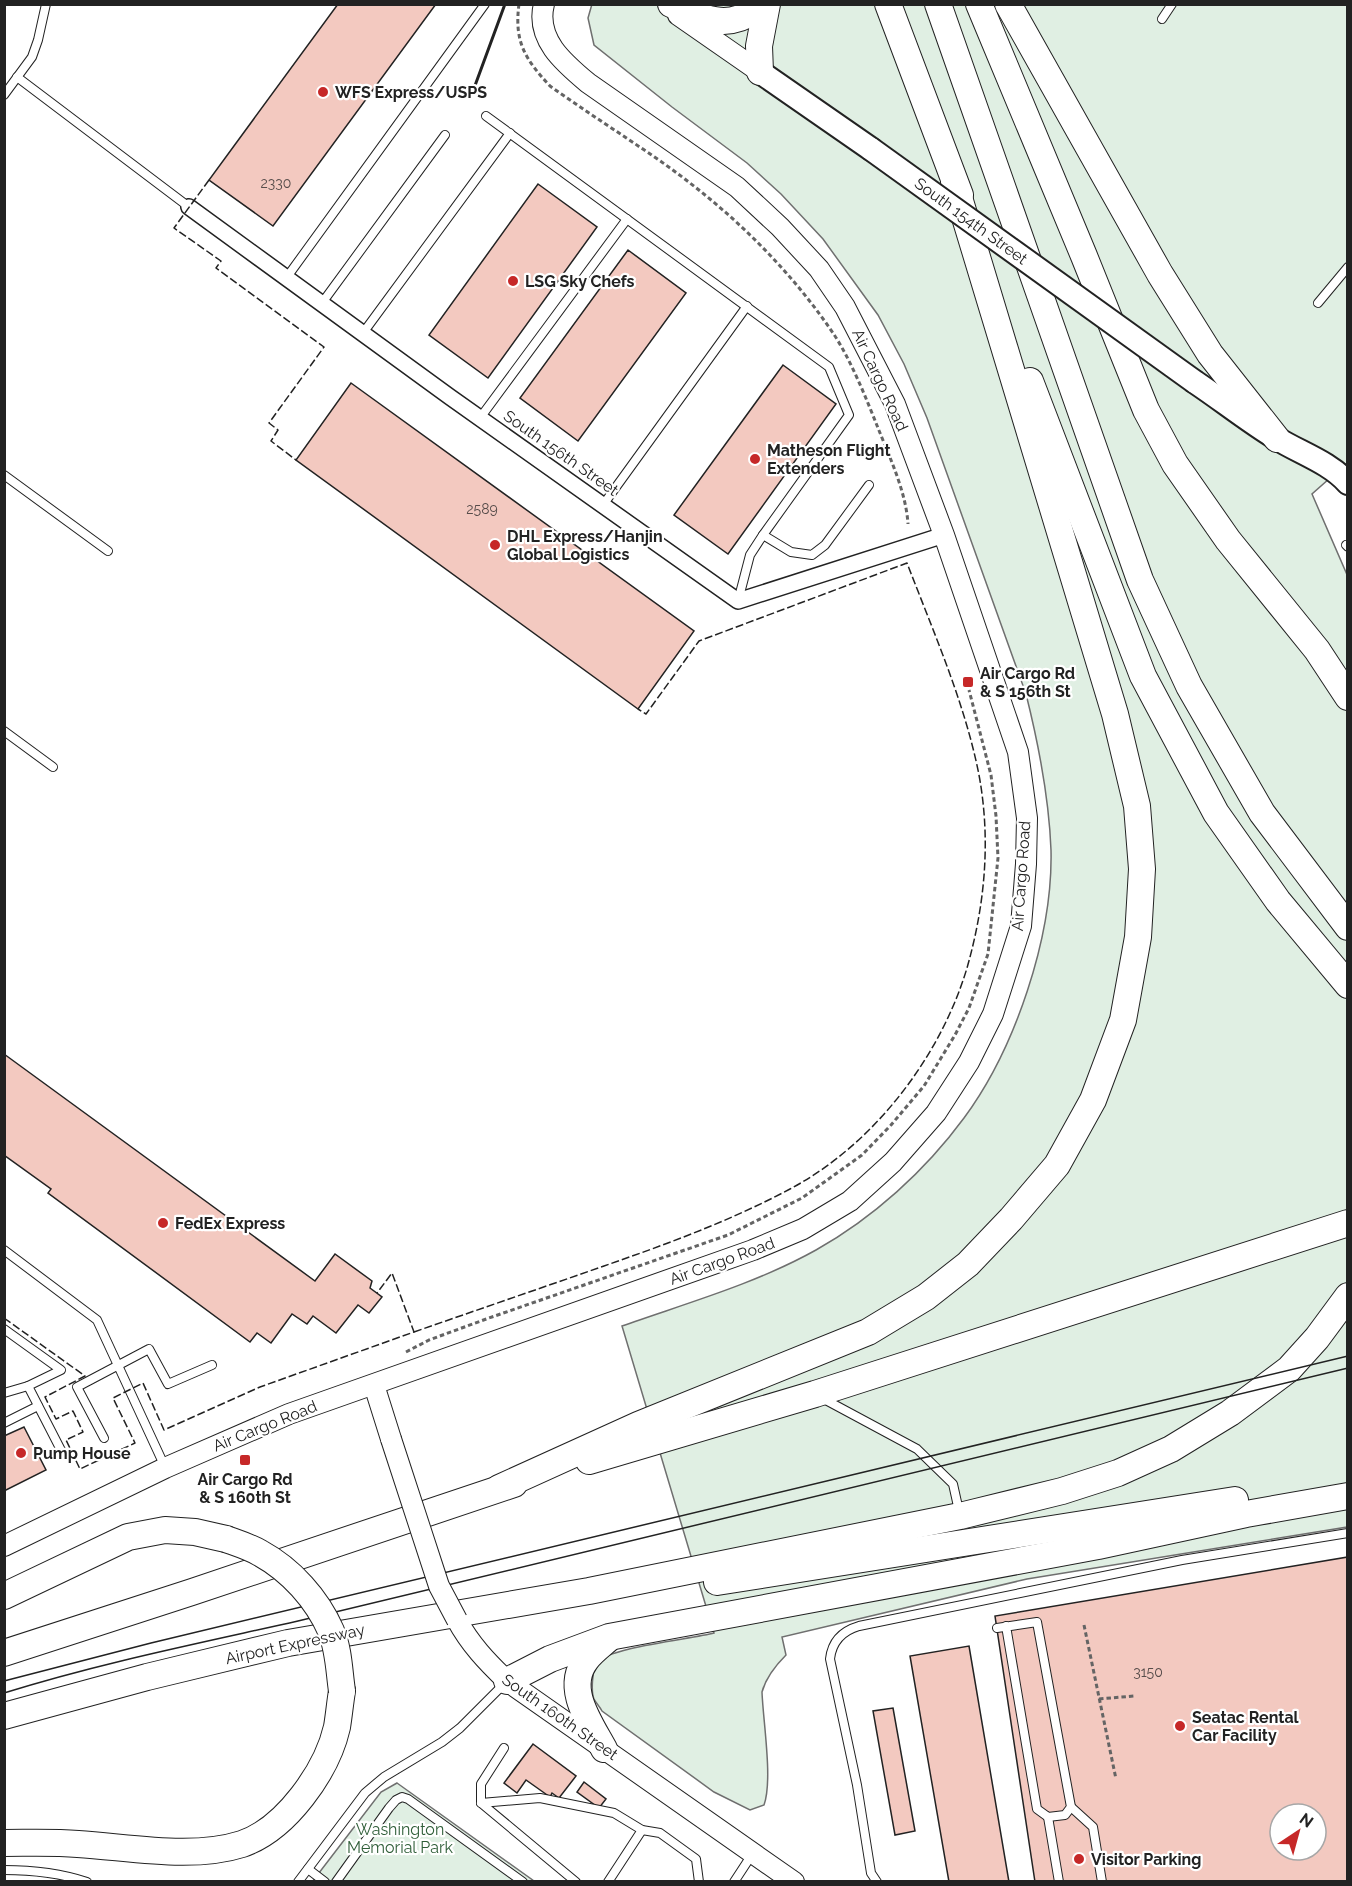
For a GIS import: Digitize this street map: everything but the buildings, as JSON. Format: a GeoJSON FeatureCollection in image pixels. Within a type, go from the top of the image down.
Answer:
{"type":"FeatureCollection","features":[{"type":"Feature","properties":{"kind":"highway"},"geometry":{"type":"LineString","coordinates":[[671,4],[708,20],[723,22],[744,18],[762,4]]}},
{"type":"Feature","properties":{"kind":"highway"},"geometry":{"type":"LineString","coordinates":[[760,72],[760,38],[767,4]]}},
{"type":"Feature","properties":{"kind":"highway"},"geometry":{"type":"LineString","coordinates":[[888,4],[1143,676],[1216,813],[1278,901],[1347,985]]}},
{"type":"Feature","properties":{"kind":"highway"},"geometry":{"type":"LineString","coordinates":[[938,4],[1140,580],[1189,686],[1257,803],[1347,927]]}},
{"type":"Feature","properties":{"kind":"highway"},"geometry":{"type":"LineString","coordinates":[[979,4],[1146,410],[1175,465],[1228,540],[1317,650],[1347,697]]}},
{"type":"Feature","properties":{"kind":"highway"},"geometry":{"type":"LineString","coordinates":[[1008,4],[1160,274],[1209,354],[1277,439]]}},
{"type":"Feature","properties":{"kind":"highway"},"geometry":{"type":"LineString","coordinates":[[499,1488],[638,1425],[868,1332],[926,1297],[968,1264],[1011,1219],[1057,1165],[1093,1100],[1124,1020],[1138,937],[1142,869],[1137,806],[1115,714],[954,181]]}},
{"type":"Feature","properties":{"kind":"highway"},"geometry":{"type":"LineString","coordinates":[[4,1653],[499,1488],[815,1394],[1347,1224]]}},
{"type":"Feature","properties":{"kind":"highway"},"geometry":{"type":"LineString","coordinates":[[589,1591],[960,1516],[1062,1491],[1118,1473],[1171,1449],[1230,1413],[1288,1369],[1317,1338],[1347,1296]]}},
{"type":"Feature","properties":{"kind":"highway"},"geometry":{"type":"LineString","coordinates":[[589,1591],[646,1593],[1347,1482]]}},
{"type":"Feature","properties":{"kind":"highway"},"geometry":{"type":"LineString","coordinates":[[507,1681],[550,1659],[609,1637],[1098,1546],[1246,1514],[1347,1496]]}},
{"type":"Feature","properties":{"kind":"highway"},"geometry":{"type":"LineString","coordinates":[[4,1596],[128,1538],[165,1530],[195,1532],[226,1539],[260,1552],[285,1570],[310,1596],[331,1632],[338,1658],[342,1691],[337,1728],[325,1759],[309,1787],[288,1813],[265,1833],[242,1844],[211,1850],[164,1851],[75,1844],[4,1843]]}},
{"type":"Feature","properties":{"kind":"highway","name":"Airport Expressway"},"geometry":{"type":"LineString","coordinates":[[4,1716],[147,1677],[288,1643],[589,1591]]}},
{"type":"Feature","properties":{"kind":"highway"},"geometry":{"type":"LineString","coordinates":[[604,1749],[584,1710],[576,1684],[584,1661],[609,1637]]}},
{"type":"Feature","properties":{"kind":"main road","name":"South 154th Street"},"geometry":{"type":"LineString","coordinates":[[760,72],[871,148],[1195,382],[1277,439],[1308,454],[1340,475],[1347,483]]}},
{"type":"Feature","properties":{"kind":"main road","name":"South 154th Street"},"geometry":{"type":"LineString","coordinates":[[1277,439],[1302,465],[1329,484],[1347,493]]}},
{"type":"Feature","properties":{"kind":"street","name":"Air Cargo Road"},"geometry":{"type":"LineString","coordinates":[[4,1546],[165,1468],[289,1414],[742,1254],[803,1229],[850,1201],[893,1162],[936,1113],[969,1062],[993,1014],[1021,926],[1027,829],[1018,752],[944,535],[895,404],[845,307],[819,270],[780,227],[737,187],[567,66],[552,50],[544,31],[542,11],[544,4]]}},
{"type":"Feature","properties":{"kind":"street","name":"South 154th Street"},"geometry":{"type":"LineString","coordinates":[[664,4],[760,72]]}},
{"type":"Feature","properties":{"kind":"street","name":"South 156th Street"},"geometry":{"type":"LineString","coordinates":[[189,207],[738,601]]}},
{"type":"Feature","properties":{"kind":"street"},"geometry":{"type":"LineString","coordinates":[[738,601],[944,535]]}},
{"type":"Feature","properties":{"kind":"street","name":"South 160th Street"},"geometry":{"type":"LineString","coordinates":[[374,1385],[439,1586],[467,1639],[483,1658],[507,1681],[794,1881]]}},
{"type":"Feature","properties":{"kind":"lane"},"geometry":{"type":"LineString","coordinates":[[4,95],[32,57],[39,40],[46,4]]}},
{"type":"Feature","properties":{"kind":"lane"},"geometry":{"type":"LineString","coordinates":[[287,277],[485,4]]}},
{"type":"Feature","properties":{"kind":"lane"},"geometry":{"type":"LineString","coordinates":[[1162,19],[1172,4]]}},
{"type":"Feature","properties":{"kind":"lane"},"geometry":{"type":"LineString","coordinates":[[17,77],[189,207]]}},
{"type":"Feature","properties":{"kind":"lane"},"geometry":{"type":"LineString","coordinates":[[486,116],[829,367],[849,415],[750,555],[738,601]]}},
{"type":"Feature","properties":{"kind":"lane"},"geometry":{"type":"LineString","coordinates":[[363,333],[510,133]]}},
{"type":"Feature","properties":{"kind":"lane"},"geometry":{"type":"LineString","coordinates":[[322,303],[445,135]]}},
{"type":"Feature","properties":{"kind":"lane"},"geometry":{"type":"LineString","coordinates":[[480,418],[627,219]]}},
{"type":"Feature","properties":{"kind":"lane"},"geometry":{"type":"LineString","coordinates":[[1318,303],[1347,267]]}},
{"type":"Feature","properties":{"kind":"lane"},"geometry":{"type":"LineString","coordinates":[[603,505],[747,306]]}},
{"type":"Feature","properties":{"kind":"lane"},"geometry":{"type":"LineString","coordinates":[[4,475],[108,551]]}},
{"type":"Feature","properties":{"kind":"lane"},"geometry":{"type":"LineString","coordinates":[[763,535],[792,552],[812,555],[825,545],[869,485]]}},
{"type":"Feature","properties":{"kind":"lane"},"geometry":{"type":"LineString","coordinates":[[4,731],[53,767]]}},
{"type":"Feature","properties":{"kind":"lane"},"geometry":{"type":"LineString","coordinates":[[4,1250],[97,1320],[165,1468]]}},
{"type":"Feature","properties":{"kind":"lane"},"geometry":{"type":"LineString","coordinates":[[4,1329],[61,1370],[28,1386],[4,1393]]}},
{"type":"Feature","properties":{"kind":"lane"},"geometry":{"type":"LineString","coordinates":[[104,1438],[77,1387],[149,1349],[168,1384],[212,1365]]}},
{"type":"Feature","properties":{"kind":"lane"},"geometry":{"type":"LineString","coordinates":[[28,1386],[64,1456]]}},
{"type":"Feature","properties":{"kind":"lane"},"geometry":{"type":"LineString","coordinates":[[815,1394],[917,1449],[953,1484],[960,1516]]}},
{"type":"Feature","properties":{"kind":"lane"},"geometry":{"type":"LineString","coordinates":[[4,1423],[38,1406]]}},
{"type":"Feature","properties":{"kind":"lane"},"geometry":{"type":"LineString","coordinates":[[877,1881],[872,1873],[857,1785],[830,1659],[832,1647],[842,1634],[859,1626],[1170,1562],[1347,1533]]}},
{"type":"Feature","properties":{"kind":"lane"},"geometry":{"type":"LineString","coordinates":[[1071,1807],[1065,1815],[1048,1817],[1037,1809],[1002,1627],[1037,1622],[1071,1807],[1093,1827],[1102,1881]]}},
{"type":"Feature","properties":{"kind":"lane"},"geometry":{"type":"LineString","coordinates":[[298,1881],[365,1792],[460,1728],[507,1681]]}},
{"type":"Feature","properties":{"kind":"lane"},"geometry":{"type":"LineString","coordinates":[[481,1803],[481,1784],[504,1748]]}},
{"type":"Feature","properties":{"kind":"lane"},"geometry":{"type":"LineString","coordinates":[[336,1881],[389,1808],[402,1797],[523,1881]]}},
{"type":"Feature","properties":{"kind":"lane"},"geometry":{"type":"LineString","coordinates":[[481,1803],[540,1797],[614,1813],[642,1830],[660,1833],[696,1859],[699,1881]]}},
{"type":"Feature","properties":{"kind":"lane"},"geometry":{"type":"LineString","coordinates":[[481,1803],[576,1881]]}},
{"type":"Feature","properties":{"kind":"lane"},"geometry":{"type":"LineString","coordinates":[[1048,1817],[1059,1881]]}},
{"type":"Feature","properties":{"kind":"lane"},"geometry":{"type":"LineString","coordinates":[[608,1881],[642,1830]]}},
{"type":"Feature","properties":{"kind":"lane"},"geometry":{"type":"LineString","coordinates":[[734,1881],[754,1853]]}},
{"type":"Feature","properties":{"kind":"lane"},"geometry":{"type":"LineString","coordinates":[[308,1869],[325,1881]]}},
{"type":"Feature","properties":{"kind":"lane"},"geometry":{"type":"LineString","coordinates":[[4,1870],[87,1881]]}},
{"type":"Feature","properties":{"kind":"path"},"geometry":{"type":"LineString","coordinates":[[519,4],[516,24],[522,48],[537,72],[550,86],[657,159],[721,209],[757,241],[802,290],[835,335],[867,399],[899,486],[908,524]]}},
{"type":"Feature","properties":{"kind":"path"},"geometry":{"type":"LineString","coordinates":[[406,1352],[429,1340],[489,1318],[728,1235],[802,1198],[862,1155],[891,1125],[924,1086],[956,1035],[969,1008],[988,954],[998,858],[996,816],[991,775],[969,690]]}},
{"type":"Feature","properties":{"kind":"path"},"geometry":{"type":"LineString","coordinates":[[1084,1625],[1116,1779]]}},
{"type":"Feature","properties":{"kind":"path"},"geometry":{"type":"LineString","coordinates":[[1099,1699],[1134,1696]]}},
{"type":"Feature","properties":{"kind":"green space"},"geometry":{"type":"Polygon","coordinates":[[[592,4],[1347,5],[1347,463],[1312,494],[1348,577],[1347,1527],[1027,1579],[782,1637],[786,1655],[771,1672],[762,1692],[768,1766],[767,1794],[764,1805],[750,1810],[714,1792],[602,1711],[593,1696],[594,1671],[597,1663],[604,1657],[633,1648],[714,1633],[622,1326],[745,1283],[816,1250],[858,1223],[897,1192],[949,1138],[982,1090],[999,1059],[1027,991],[1038,955],[1050,884],[1050,830],[1043,772],[1026,694],[927,418],[904,364],[878,315],[823,239],[781,194],[747,163],[594,45],[588,18],[592,4]]]}},
{"type":"Feature","properties":{"kind":"green space","name":"Washington Memorial Park"},"geometry":{"type":"Polygon","coordinates":[[[397,1783],[534,1881],[312,1882],[381,1792],[397,1783]]]}},
{"type":"Feature","properties":{"kind":"tram line"},"geometry":{"type":"LineString","coordinates":[[4,1681],[151,1643],[1348,1356]]}},
{"type":"Feature","properties":{"kind":"tram line"},"geometry":{"type":"LineString","coordinates":[[4,1693],[113,1663],[298,1621],[1348,1368]]}},
{"type":"Feature","properties":{"kind":"fence"},"geometry":{"type":"LineString","coordinates":[[209,180],[174,228],[221,261],[216,268],[324,347],[269,423],[278,430],[271,441],[296,460]]}},
{"type":"Feature","properties":{"kind":"fence"},"geometry":{"type":"LineString","coordinates":[[414,1332],[628,1258],[698,1231],[767,1201],[820,1171],[849,1149],[900,1096],[940,1034],[955,1002],[967,968],[982,896],[985,848],[983,799],[966,721],[907,563],[699,641],[646,714],[638,709]]}},
{"type":"Feature","properties":{"kind":"fence"},"geometry":{"type":"LineString","coordinates":[[4,1318],[85,1376],[45,1397],[56,1419],[73,1411],[83,1432],[66,1440],[80,1469],[135,1443],[113,1398],[143,1383],[164,1430],[260,1387],[414,1332],[392,1273],[377,1293]]}},
{"type":"Feature","properties":{"kind":"wall"},"geometry":{"type":"LineString","coordinates":[[473,91],[505,4]]}},
{"type":"Feature","properties":{"kind":"place","name":"WFS Express/USPS"},"geometry":{"type":"Point","coordinates":[323,92]}},
{"type":"Feature","properties":{"kind":"place","name":"LSG Sky Chefs"},"geometry":{"type":"Point","coordinates":[513,281]}},
{"type":"Feature","properties":{"kind":"place","name":"Matheson Flight Extenders"},"geometry":{"type":"Point","coordinates":[755,459]}},
{"type":"Feature","properties":{"kind":"place","name":"DHL Express/Hanjin Global Logistics"},"geometry":{"type":"Point","coordinates":[495,545]}},
{"type":"Feature","properties":{"kind":"place","name":"Air Cargo Rd & S 156th St"},"geometry":{"type":"Point","coordinates":[968,682]}},
{"type":"Feature","properties":{"kind":"place","name":"FedEx Express"},"geometry":{"type":"Point","coordinates":[163,1223]}},
{"type":"Feature","properties":{"kind":"place","name":"Pump House"},"geometry":{"type":"Point","coordinates":[21,1453]}},
{"type":"Feature","properties":{"kind":"place","name":"Air Cargo Rd & S 160th St"},"geometry":{"type":"Point","coordinates":[245,1460]}},
{"type":"Feature","properties":{"kind":"place","name":"Seatac Rental Car Facility"},"geometry":{"type":"Point","coordinates":[1180,1726]}},
{"type":"Feature","properties":{"kind":"place","name":"Visitor Parking"},"geometry":{"type":"Point","coordinates":[1079,1859]}}]}
